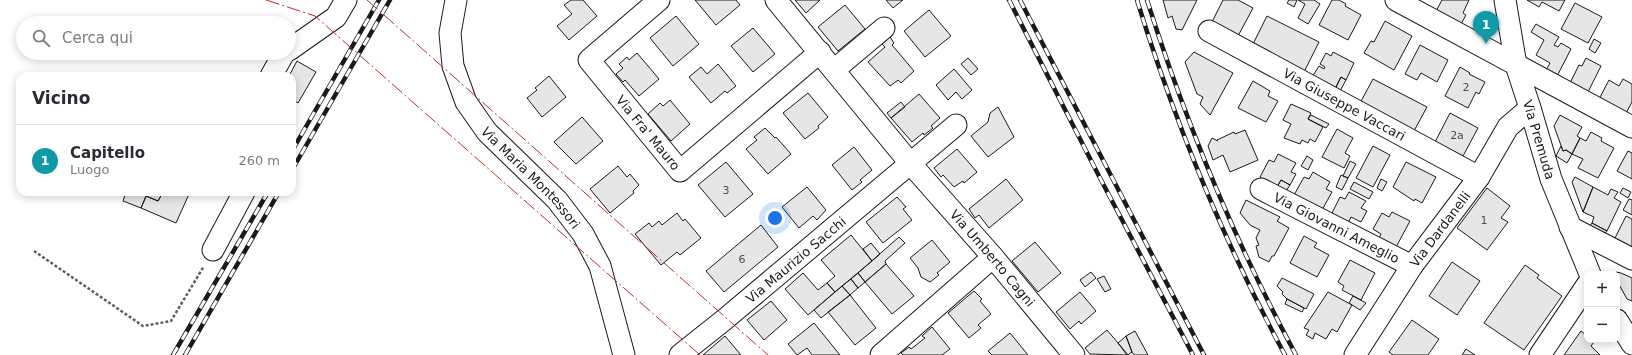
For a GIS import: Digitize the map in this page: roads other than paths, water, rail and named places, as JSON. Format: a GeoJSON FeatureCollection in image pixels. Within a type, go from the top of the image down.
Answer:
{"type":"FeatureCollection","features":[{"type":"Feature","properties":{"kind":"street"},"geometry":{"type":"LineString","coordinates":[[296,45],[336,18],[346,0]]}},
{"type":"Feature","properties":{"kind":"street","name":"Via Maria Montessori"},"geometry":{"type":"LineString","coordinates":[[456,0],[450,33],[453,66],[466,102],[487,132],[557,200],[583,234],[600,266],[624,355]]}},
{"type":"Feature","properties":{"kind":"street","name":"Via Fra' Mauro"},"geometry":{"type":"LineString","coordinates":[[659,0],[589,60],[680,171],[820,52]]}},
{"type":"Feature","properties":{"kind":"street","name":"Via Umberto Cagni"},"geometry":{"type":"LineString","coordinates":[[776,0],[910,163],[993,257],[1069,353]]}},
{"type":"Feature","properties":{"kind":"street"},"geometry":{"type":"LineString","coordinates":[[1396,0],[1632,127]]}},
{"type":"Feature","properties":{"kind":"street","name":"Via Premuda"},"geometry":{"type":"LineString","coordinates":[[1505,0],[1516,65],[1551,179],[1589,271]]}},
{"type":"Feature","properties":{"kind":"street"},"geometry":{"type":"LineString","coordinates":[[834,70],[884,28]]}},
{"type":"Feature","properties":{"kind":"street","name":"Via Giuseppe Vaccari"},"geometry":{"type":"LineString","coordinates":[[1209,31],[1479,177]]}},
{"type":"Feature","properties":{"kind":"street"},"geometry":{"type":"LineString","coordinates":[[273,72],[280,60]]}},
{"type":"Feature","properties":{"kind":"street","name":"Via Dardanelli"},"geometry":{"type":"LineString","coordinates":[[1354,355],[1412,266],[1479,177],[1508,127],[1530,108]]}},
{"type":"Feature","properties":{"kind":"street"},"geometry":{"type":"LineString","coordinates":[[910,163],[956,125]]}},
{"type":"Feature","properties":{"kind":"street","name":"Via Maurizio Sacchi"},"geometry":{"type":"LineString","coordinates":[[680,355],[730,315],[910,163]]}},
{"type":"Feature","properties":{"kind":"street","name":"Via Giovanni Ameglio"},"geometry":{"type":"LineString","coordinates":[[1261,189],[1412,266]]}},
{"type":"Feature","properties":{"kind":"street"},"geometry":{"type":"LineString","coordinates":[[213,250],[242,196]]}},
{"type":"Feature","properties":{"kind":"street"},"geometry":{"type":"LineString","coordinates":[[1570,227],[1632,259]]}},
{"type":"Feature","properties":{"kind":"street"},"geometry":{"type":"LineString","coordinates":[[881,355],[993,257]]}},
{"type":"Feature","properties":{"kind":"street"},"geometry":{"type":"LineString","coordinates":[[1540,355],[1584,289]]}},
{"type":"Feature","properties":{"kind":"street"},"geometry":{"type":"LineString","coordinates":[[1620,325],[1632,344]]}},
{"type":"Feature","properties":{"kind":"railway"},"geometry":{"type":"LineString","coordinates":[[296,144],[379,0]]}},
{"type":"Feature","properties":{"kind":"railway"},"geometry":{"type":"LineString","coordinates":[[296,163],[390,0]]}},
{"type":"Feature","properties":{"kind":"railway"},"geometry":{"type":"LineString","coordinates":[[1009,0],[1193,355]]}},
{"type":"Feature","properties":{"kind":"railway"},"geometry":{"type":"LineString","coordinates":[[1020,0],[1204,355]]}},
{"type":"Feature","properties":{"kind":"railway"},"geometry":{"type":"LineString","coordinates":[[1137,0],[1184,137],[1202,181],[1241,269],[1285,355]]}},
{"type":"Feature","properties":{"kind":"railway"},"geometry":{"type":"LineString","coordinates":[[1147,0],[1178,91],[1213,181],[1252,269],[1296,355]]}},
{"type":"Feature","properties":{"kind":"railway"},"geometry":{"type":"LineString","coordinates":[[173,355],[266,196]]}},
{"type":"Feature","properties":{"kind":"railway"},"geometry":{"type":"LineString","coordinates":[[185,355],[277,196]]}},
{"type":"Feature","properties":{"kind":"place","name":"Capitello"},"geometry":{"type":"Point","coordinates":[1486,44]}}]}
